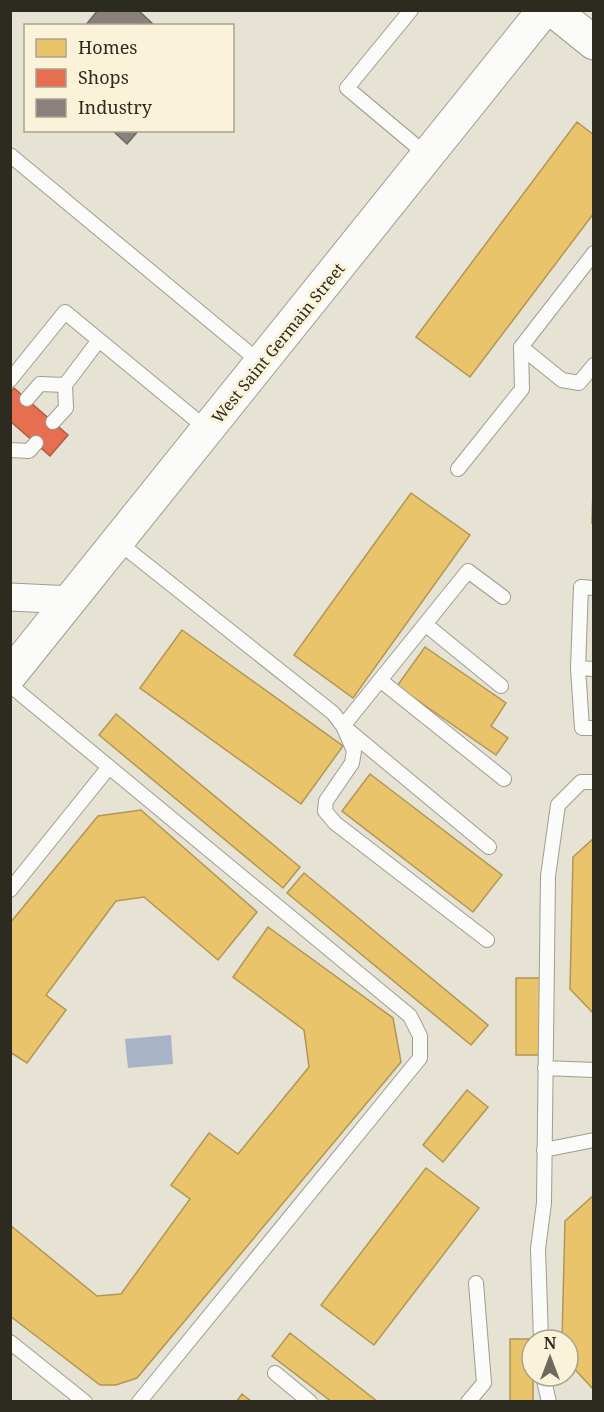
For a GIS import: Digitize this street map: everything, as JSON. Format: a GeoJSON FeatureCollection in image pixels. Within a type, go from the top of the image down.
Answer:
{"type":"FeatureCollection","features":[{"type":"Feature","properties":{"kind":"main road","name":"West Saint Germain Street"},"geometry":{"type":"LineString","coordinates":[[10,675],[544,10]]}},
{"type":"Feature","properties":{"kind":"main road"},"geometry":{"type":"LineString","coordinates":[[553,10],[594,43]]}},
{"type":"Feature","properties":{"kind":"street"},"geometry":{"type":"LineString","coordinates":[[10,597],[72,600]]}},
{"type":"Feature","properties":{"kind":"lane"},"geometry":{"type":"LineString","coordinates":[[411,10],[347,88],[428,156]]}},
{"type":"Feature","properties":{"kind":"lane"},"geometry":{"type":"LineString","coordinates":[[10,155],[261,363]]}},
{"type":"Feature","properties":{"kind":"lane"},"geometry":{"type":"LineString","coordinates":[[458,469],[522,389],[521,347],[594,253]]}},
{"type":"Feature","properties":{"kind":"lane"},"geometry":{"type":"LineString","coordinates":[[10,380],[65,312],[208,429]]}},
{"type":"Feature","properties":{"kind":"lane"},"geometry":{"type":"LineString","coordinates":[[53,423],[66,408],[65,385],[99,340]]}},
{"type":"Feature","properties":{"kind":"lane"},"geometry":{"type":"LineString","coordinates":[[521,347],[562,380],[579,383],[594,365]]}},
{"type":"Feature","properties":{"kind":"lane"},"geometry":{"type":"LineString","coordinates":[[27,399],[40,384],[65,385]]}},
{"type":"Feature","properties":{"kind":"lane"},"geometry":{"type":"LineString","coordinates":[[10,450],[29,451],[36,443]]}},
{"type":"Feature","properties":{"kind":"lane"},"geometry":{"type":"LineString","coordinates":[[118,542],[333,713],[343,726],[489,847]]}},
{"type":"Feature","properties":{"kind":"lane"},"geometry":{"type":"LineString","coordinates":[[343,726],[468,571],[503,597]]}},
{"type":"Feature","properties":{"kind":"lane"},"geometry":{"type":"LineString","coordinates":[[594,588],[581,587],[578,668],[582,728],[594,728]]}},
{"type":"Feature","properties":{"kind":"lane"},"geometry":{"type":"LineString","coordinates":[[425,624],[501,686]]}},
{"type":"Feature","properties":{"kind":"lane"},"geometry":{"type":"LineString","coordinates":[[578,668],[594,669]]}},
{"type":"Feature","properties":{"kind":"lane"},"geometry":{"type":"LineString","coordinates":[[380,680],[504,779]]}},
{"type":"Feature","properties":{"kind":"lane"},"geometry":{"type":"LineString","coordinates":[[10,685],[410,1016],[420,1036],[420,1058],[139,1401]]}},
{"type":"Feature","properties":{"kind":"lane"},"geometry":{"type":"LineString","coordinates":[[343,726],[354,751],[352,763],[326,801],[325,811],[335,823],[488,940]]}},
{"type":"Feature","properties":{"kind":"lane"},"geometry":{"type":"LineString","coordinates":[[10,890],[109,767]]}},
{"type":"Feature","properties":{"kind":"lane"},"geometry":{"type":"LineString","coordinates":[[541,1328],[538,1249],[544,1203],[548,876],[558,806],[581,782],[594,782]]}},
{"type":"Feature","properties":{"kind":"lane"},"geometry":{"type":"LineString","coordinates":[[545,1068],[594,1070]]}},
{"type":"Feature","properties":{"kind":"lane"},"geometry":{"type":"LineString","coordinates":[[544,1150],[594,1140]]}},
{"type":"Feature","properties":{"kind":"lane"},"geometry":{"type":"LineString","coordinates":[[468,1401],[484,1383],[476,1283]]}},
{"type":"Feature","properties":{"kind":"lane"},"geometry":{"type":"LineString","coordinates":[[10,1342],[85,1401]]}},
{"type":"Feature","properties":{"kind":"lane"},"geometry":{"type":"LineString","coordinates":[[275,1372],[310,1401]]}},
{"type":"Feature","properties":{"kind":"water"},"geometry":{"type":"Polygon","coordinates":[[[171,1035],[173,1064],[128,1068],[125,1039],[171,1035]]]}},
{"type":"Feature","properties":{"kind":"building: Homes"},"geometry":{"type":"Polygon","coordinates":[[[577,122],[594,135],[594,213],[470,377],[416,337],[577,122]]]}},
{"type":"Feature","properties":{"kind":"building: Homes"},"geometry":{"type":"Polygon","coordinates":[[[594,453],[594,523],[592,523],[594,453]]]}},
{"type":"Feature","properties":{"kind":"building: Homes"},"geometry":{"type":"Polygon","coordinates":[[[411,493],[470,535],[353,698],[294,655],[411,493]]]}},
{"type":"Feature","properties":{"kind":"building: Homes"},"geometry":{"type":"Polygon","coordinates":[[[182,630],[343,746],[301,804],[140,688],[182,630]]]}},
{"type":"Feature","properties":{"kind":"building: Homes"},"geometry":{"type":"Polygon","coordinates":[[[425,647],[506,703],[491,726],[508,738],[496,755],[397,686],[425,647]]]}},
{"type":"Feature","properties":{"kind":"building: Homes"},"geometry":{"type":"Polygon","coordinates":[[[116,714],[300,867],[283,888],[99,735],[116,714]]]}},
{"type":"Feature","properties":{"kind":"building: Homes"},"geometry":{"type":"Polygon","coordinates":[[[370,774],[502,875],[473,912],[342,811],[370,774]]]}},
{"type":"Feature","properties":{"kind":"building: Homes"},"geometry":{"type":"Polygon","coordinates":[[[141,810],[257,912],[218,960],[144,897],[116,901],[46,995],[66,1010],[27,1063],[10,1052],[10,923],[98,816],[141,810]]]}},
{"type":"Feature","properties":{"kind":"building: Homes"},"geometry":{"type":"Polygon","coordinates":[[[594,838],[594,1014],[570,989],[573,857],[594,838]]]}},
{"type":"Feature","properties":{"kind":"building: Homes"},"geometry":{"type":"Polygon","coordinates":[[[304,873],[488,1025],[471,1045],[287,893],[304,873]]]}},
{"type":"Feature","properties":{"kind":"building: Homes"},"geometry":{"type":"Polygon","coordinates":[[[268,927],[393,1018],[401,1062],[137,1378],[116,1385],[100,1385],[10,1316],[10,1225],[97,1296],[121,1294],[190,1199],[171,1185],[209,1133],[238,1154],[309,1067],[304,1030],[233,977],[268,927]]]}},
{"type":"Feature","properties":{"kind":"building: Homes"},"geometry":{"type":"Polygon","coordinates":[[[516,978],[543,978],[543,1055],[516,1055],[516,978]]]}},
{"type":"Feature","properties":{"kind":"building: Homes"},"geometry":{"type":"Polygon","coordinates":[[[467,1090],[488,1107],[443,1162],[423,1145],[467,1090]]]}},
{"type":"Feature","properties":{"kind":"building: Homes"},"geometry":{"type":"Polygon","coordinates":[[[426,1168],[479,1208],[374,1345],[321,1305],[426,1168]]]}},
{"type":"Feature","properties":{"kind":"building: Homes"},"geometry":{"type":"Polygon","coordinates":[[[594,1195],[594,1390],[580,1375],[580,1328],[562,1328],[565,1221],[594,1195]]]}},
{"type":"Feature","properties":{"kind":"building: Homes"},"geometry":{"type":"Polygon","coordinates":[[[290,1333],[378,1402],[332,1402],[272,1356],[290,1333]]]}},
{"type":"Feature","properties":{"kind":"building: Homes"},"geometry":{"type":"Polygon","coordinates":[[[510,1339],[520,1339],[520,1388],[533,1388],[533,1402],[510,1402],[510,1339]]]}},
{"type":"Feature","properties":{"kind":"building: Homes"},"geometry":{"type":"Polygon","coordinates":[[[242,1394],[252,1402],[236,1402],[242,1394]]]}},
{"type":"Feature","properties":{"kind":"building: Shops"},"geometry":{"type":"Polygon","coordinates":[[[14,388],[68,435],[50,456],[10,421],[10,393],[14,388]]]}},
{"type":"Feature","properties":{"kind":"building: Industry"},"geometry":{"type":"Polygon","coordinates":[[[98,10],[138,10],[153,24],[87,24],[98,10]]]}},
{"type":"Feature","properties":{"kind":"building: Industry"},"geometry":{"type":"Polygon","coordinates":[[[114,132],[137,132],[127,144],[114,132]]]}}]}
